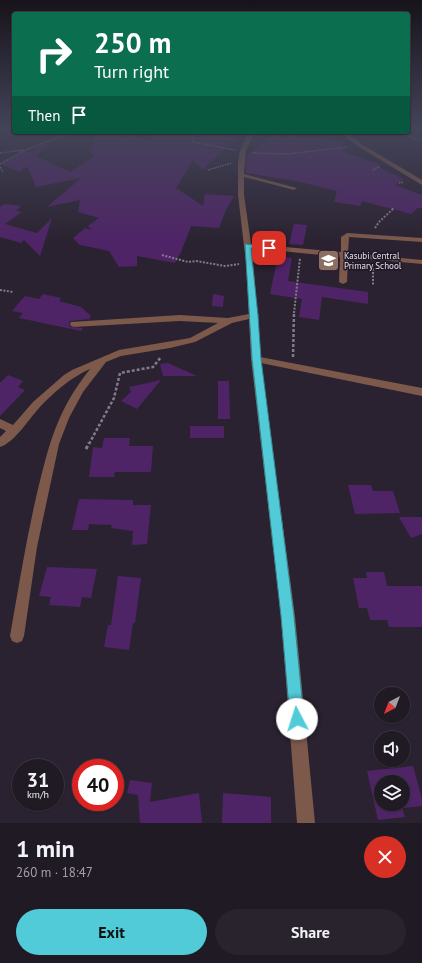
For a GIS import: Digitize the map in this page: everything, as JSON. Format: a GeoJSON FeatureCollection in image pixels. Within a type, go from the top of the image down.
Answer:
{"type":"FeatureCollection","features":[{"type":"Feature","properties":{"kind":"street"},"geometry":{"type":"LineString","coordinates":[[241,166],[241,195],[255,316],[256,359],[288,616],[306,823]]}},
{"type":"Feature","properties":{"kind":"street"},"geometry":{"type":"LineString","coordinates":[[395,166],[422,183]]}},
{"type":"Feature","properties":{"kind":"street"},"geometry":{"type":"LineString","coordinates":[[241,175],[268,180],[294,188]]}},
{"type":"Feature","properties":{"kind":"street"},"geometry":{"type":"LineString","coordinates":[[343,282],[345,237],[347,235],[422,240]]}},
{"type":"Feature","properties":{"kind":"street"},"geometry":{"type":"LineString","coordinates":[[248,246],[422,262]]}},
{"type":"Feature","properties":{"kind":"street"},"geometry":{"type":"LineString","coordinates":[[74,324],[180,318],[229,321],[255,316]]}},
{"type":"Feature","properties":{"kind":"street"},"geometry":{"type":"LineString","coordinates":[[0,443],[14,430],[36,405],[74,372],[119,353],[192,340],[229,321]]}},
{"type":"Feature","properties":{"kind":"street"},"geometry":{"type":"LineString","coordinates":[[256,359],[422,392]]}},
{"type":"Feature","properties":{"kind":"street"},"geometry":{"type":"LineString","coordinates":[[18,636],[31,547],[54,444],[64,418],[79,390],[102,360]]}},
{"type":"Feature","properties":{"kind":"street"},"geometry":{"type":"LineString","coordinates":[[0,423],[14,430]]}},
{"type":"Feature","properties":{"kind":"path"},"geometry":{"type":"LineString","coordinates":[[1,166],[3,172]]}},
{"type":"Feature","properties":{"kind":"path"},"geometry":{"type":"LineString","coordinates":[[208,170],[219,166]]}},
{"type":"Feature","properties":{"kind":"path"},"geometry":{"type":"LineString","coordinates":[[370,236],[379,222],[394,208]]}},
{"type":"Feature","properties":{"kind":"path"},"geometry":{"type":"LineString","coordinates":[[293,366],[294,300],[301,251]]}},
{"type":"Feature","properties":{"kind":"path"},"geometry":{"type":"LineString","coordinates":[[162,255],[188,262],[196,261],[225,266],[250,263]]}},
{"type":"Feature","properties":{"kind":"path"},"geometry":{"type":"LineString","coordinates":[[0,290],[13,292]]}},
{"type":"Feature","properties":{"kind":"path"},"geometry":{"type":"LineString","coordinates":[[86,449],[114,398],[120,373],[153,367],[170,345]]}},
{"type":"Feature","properties":{"kind":"building"},"geometry":{"type":"Polygon","coordinates":[[[7,166],[27,166],[20,172],[7,166]]]}},
{"type":"Feature","properties":{"kind":"building"},"geometry":{"type":"Polygon","coordinates":[[[27,166],[58,166],[70,172],[78,166],[189,166],[176,188],[203,206],[205,194],[234,196],[225,212],[219,228],[191,226],[175,263],[137,256],[137,266],[119,267],[109,251],[80,245],[73,238],[85,228],[92,230],[88,226],[99,218],[78,212],[80,200],[47,207],[81,178],[36,187],[27,166]]]}},
{"type":"Feature","properties":{"kind":"building"},"geometry":{"type":"Polygon","coordinates":[[[199,166],[207,166],[203,170],[199,166]]]}},
{"type":"Feature","properties":{"kind":"building"},"geometry":{"type":"Polygon","coordinates":[[[246,166],[378,166],[404,179],[395,185],[422,195],[422,208],[418,208],[411,214],[362,201],[360,206],[334,202],[337,191],[296,181],[246,173],[246,166]]]}},
{"type":"Feature","properties":{"kind":"building"},"geometry":{"type":"Polygon","coordinates":[[[5,204],[21,206],[16,211],[22,212],[5,224],[37,233],[52,218],[40,256],[24,240],[21,243],[0,237],[0,207],[5,204]]]}},
{"type":"Feature","properties":{"kind":"building"},"geometry":{"type":"Polygon","coordinates":[[[294,224],[307,225],[303,245],[289,244],[294,224]]]}},
{"type":"Feature","properties":{"kind":"building"},"geometry":{"type":"Polygon","coordinates":[[[278,256],[292,258],[288,281],[368,292],[368,304],[322,297],[319,320],[299,317],[302,299],[270,294],[278,256]]]}},
{"type":"Feature","properties":{"kind":"building"},"geometry":{"type":"Polygon","coordinates":[[[43,294],[61,298],[59,301],[81,307],[91,316],[89,319],[70,321],[69,325],[71,327],[83,328],[81,331],[19,318],[23,313],[12,311],[25,296],[39,299],[43,294]]]}},
{"type":"Feature","properties":{"kind":"building"},"geometry":{"type":"Polygon","coordinates":[[[213,294],[224,296],[223,307],[212,306],[213,294]]]}},
{"type":"Feature","properties":{"kind":"building"},"geometry":{"type":"Polygon","coordinates":[[[168,363],[197,376],[163,376],[160,364],[168,363]]]}},
{"type":"Feature","properties":{"kind":"building"},"geometry":{"type":"Polygon","coordinates":[[[8,375],[23,381],[18,387],[25,390],[0,416],[0,383],[8,375]]]}},
{"type":"Feature","properties":{"kind":"building"},"geometry":{"type":"Polygon","coordinates":[[[161,380],[137,409],[121,401],[131,392],[129,387],[161,380]]]}},
{"type":"Feature","properties":{"kind":"building"},"geometry":{"type":"Polygon","coordinates":[[[218,381],[229,381],[230,419],[218,419],[218,381]]]}},
{"type":"Feature","properties":{"kind":"building"},"geometry":{"type":"Polygon","coordinates":[[[190,426],[224,426],[224,438],[190,438],[190,426]]]}},
{"type":"Feature","properties":{"kind":"building"},"geometry":{"type":"Polygon","coordinates":[[[104,438],[130,438],[129,446],[153,446],[151,472],[115,472],[114,477],[89,477],[93,447],[102,448],[104,438]]]}},
{"type":"Feature","properties":{"kind":"building"},"geometry":{"type":"Polygon","coordinates":[[[348,485],[371,485],[373,491],[393,491],[400,513],[355,514],[348,485]]]}},
{"type":"Feature","properties":{"kind":"building"},"geometry":{"type":"Polygon","coordinates":[[[79,499],[133,500],[133,505],[151,505],[147,544],[132,545],[133,531],[111,528],[112,525],[89,524],[88,530],[72,530],[79,499]]]}},
{"type":"Feature","properties":{"kind":"building"},"geometry":{"type":"Polygon","coordinates":[[[399,517],[422,517],[422,534],[411,538],[399,517]]]}},
{"type":"Feature","properties":{"kind":"building"},"geometry":{"type":"Polygon","coordinates":[[[47,567],[97,569],[91,598],[82,597],[80,607],[49,605],[51,597],[39,596],[47,567]]]}},
{"type":"Feature","properties":{"kind":"building"},"geometry":{"type":"Polygon","coordinates":[[[366,572],[384,572],[387,586],[422,586],[422,627],[389,627],[387,620],[370,620],[367,608],[359,608],[353,578],[367,578],[366,572]]]}},
{"type":"Feature","properties":{"kind":"building"},"geometry":{"type":"Polygon","coordinates":[[[118,576],[141,578],[135,623],[133,623],[129,650],[104,647],[108,625],[111,625],[118,576]]]}},
{"type":"Feature","properties":{"kind":"building"},"geometry":{"type":"Polygon","coordinates":[[[413,766],[422,799],[422,806],[410,807],[410,775],[374,775],[374,802],[367,771],[413,766]]]}},
{"type":"Feature","properties":{"kind":"building"},"geometry":{"type":"Polygon","coordinates":[[[130,780],[152,783],[150,802],[199,793],[202,823],[140,823],[138,795],[127,793],[130,780]]]}},
{"type":"Feature","properties":{"kind":"building"},"geometry":{"type":"Polygon","coordinates":[[[223,793],[271,797],[271,823],[222,823],[223,793]]]}},
{"type":"Feature","properties":{"kind":"building"},"geometry":{"type":"Polygon","coordinates":[[[376,811],[403,811],[405,817],[378,820],[376,811]]]}},
{"type":"Feature","properties":{"kind":"place","name":"Kasubi Central Primary School"},"geometry":{"type":"Point","coordinates":[329,260]}},
{"type":"Feature","properties":{"kind":"route"},"geometry":{"type":"LineString","coordinates":[[269,248],[248,246],[255,316],[256,359],[288,616],[297,719]]}}]}
